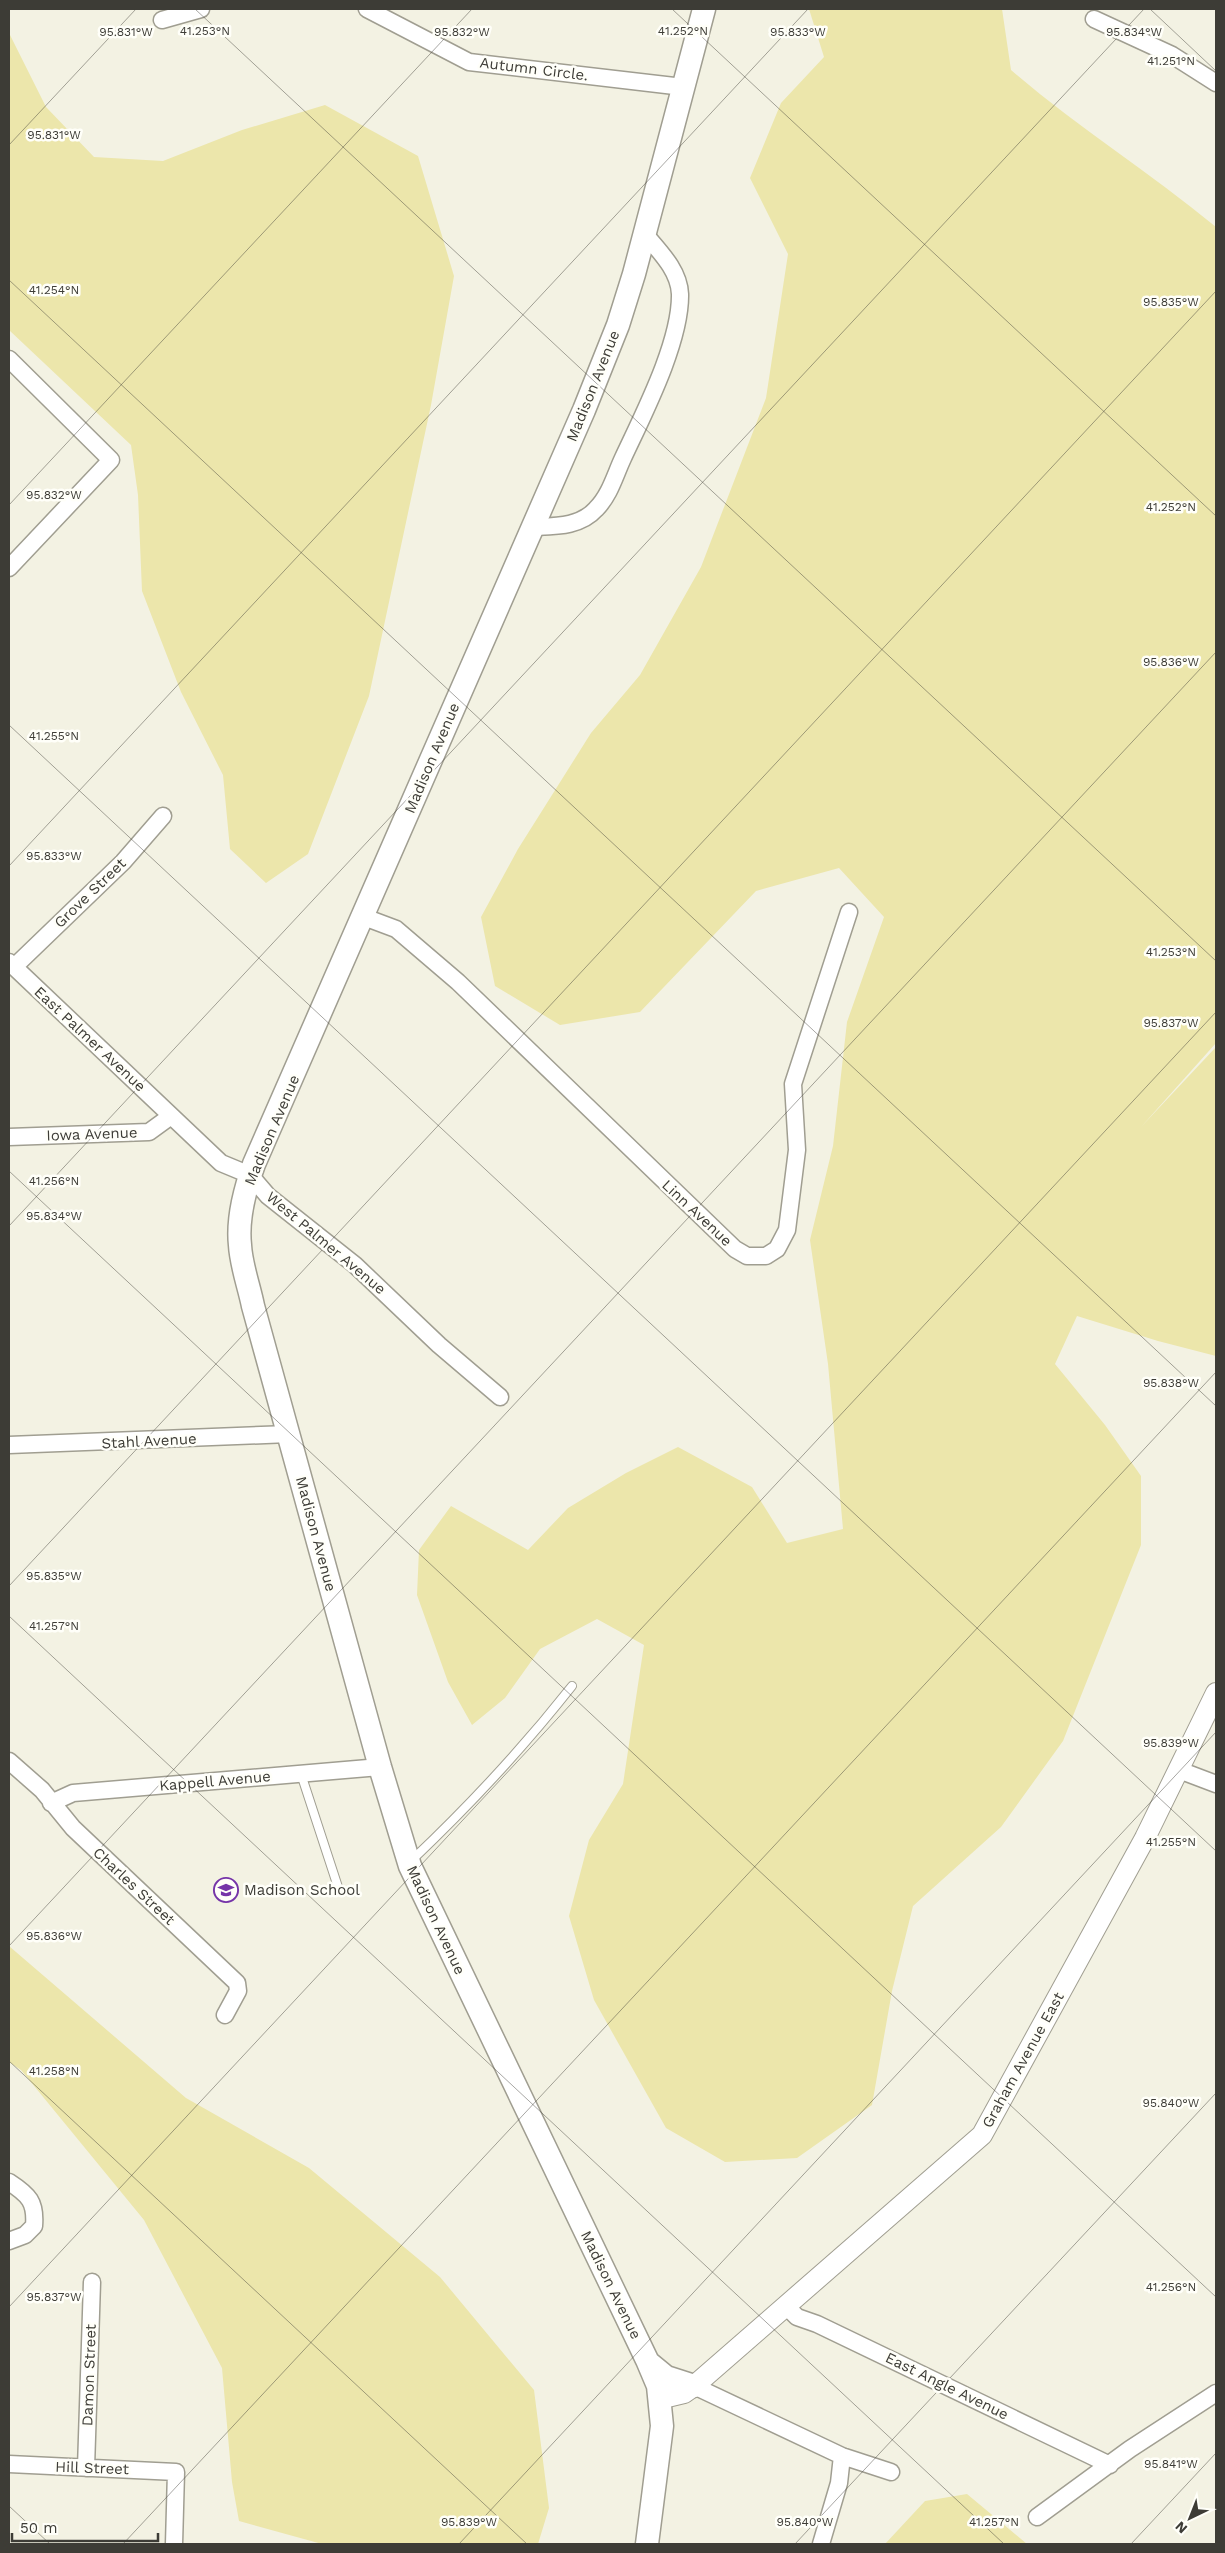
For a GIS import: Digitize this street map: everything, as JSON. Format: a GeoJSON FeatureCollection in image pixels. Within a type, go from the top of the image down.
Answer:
{"type":"FeatureCollection","features":[{"type":"Feature","properties":{"kind":"main road","name":"Madison Avenue"},"geometry":{"type":"LineString","coordinates":[[647,2544],[662,2426],[658,2386],[649,2363],[409,1863],[380,1767],[240,1246],[242,1208],[250,1175],[533,527],[618,325],[704,9]]}},
{"type":"Feature","properties":{"kind":"main road"},"geometry":{"type":"LineString","coordinates":[[649,2363],[666,2377],[694,2386]]}},
{"type":"Feature","properties":{"kind":"street"},"geometry":{"type":"LineString","coordinates":[[162,20],[201,9]]}},
{"type":"Feature","properties":{"kind":"street","name":"Autumn Circle."},"geometry":{"type":"LineString","coordinates":[[366,9],[469,62],[683,88]]}},
{"type":"Feature","properties":{"kind":"street"},"geometry":{"type":"LineString","coordinates":[[1094,20],[1172,55],[1216,83]]}},
{"type":"Feature","properties":{"kind":"street"},"geometry":{"type":"LineString","coordinates":[[533,527],[564,526],[582,519],[596,510],[606,496],[634,436],[672,342],[680,294],[677,278],[667,260],[644,233]]}},
{"type":"Feature","properties":{"kind":"street"},"geometry":{"type":"LineString","coordinates":[[9,359],[111,460],[9,568]]}},
{"type":"Feature","properties":{"kind":"street","name":"Grove Street"},"geometry":{"type":"LineString","coordinates":[[11,964],[123,862],[163,816]]}},
{"type":"Feature","properties":{"kind":"street","name":"Linn Avenue"},"geometry":{"type":"LineString","coordinates":[[364,917],[396,929],[458,982],[735,1249],[747,1256],[757,1258],[766,1256],[777,1249],[787,1230],[797,1150],[793,1084],[849,912]]}},
{"type":"Feature","properties":{"kind":"street","name":"East Palmer Avenue"},"geometry":{"type":"LineString","coordinates":[[11,964],[171,1116]]}},
{"type":"Feature","properties":{"kind":"street","name":"West Palmer Avenue"},"geometry":{"type":"LineString","coordinates":[[171,1116],[221,1163],[250,1175],[268,1196],[355,1265],[439,1345],[500,1397]]}},
{"type":"Feature","properties":{"kind":"street","name":"Iowa Avenue"},"geometry":{"type":"LineString","coordinates":[[9,1137],[149,1132],[171,1116]]}},
{"type":"Feature","properties":{"kind":"street","name":"Stahl Avenue"},"geometry":{"type":"LineString","coordinates":[[9,1445],[289,1434]]}},
{"type":"Feature","properties":{"kind":"street","name":"Graham Avenue East"},"geometry":{"type":"LineString","coordinates":[[659,2399],[684,2393],[694,2386],[787,2307],[982,2135],[1145,1838],[1216,1693]]}},
{"type":"Feature","properties":{"kind":"street","name":"Charles Street"},"geometry":{"type":"LineString","coordinates":[[9,1761],[42,1790],[74,1828],[237,1983],[238,1991],[225,2015]]}},
{"type":"Feature","properties":{"kind":"street","name":"Kappell Avenue"},"geometry":{"type":"LineString","coordinates":[[52,1803],[73,1793],[380,1767]]}},
{"type":"Feature","properties":{"kind":"street"},"geometry":{"type":"LineString","coordinates":[[1179,1770],[1216,1784]]}},
{"type":"Feature","properties":{"kind":"street"},"geometry":{"type":"LineString","coordinates":[[9,2182],[32,2201],[35,2210],[34,2226],[25,2234],[9,2240]]}},
{"type":"Feature","properties":{"kind":"street","name":"Damon Street"},"geometry":{"type":"LineString","coordinates":[[86,2468],[92,2282]]}},
{"type":"Feature","properties":{"kind":"street","name":"East Angle Avenue"},"geometry":{"type":"LineString","coordinates":[[787,2307],[798,2316],[1110,2465]]}},
{"type":"Feature","properties":{"kind":"street"},"geometry":{"type":"LineString","coordinates":[[694,2386],[842,2456],[892,2472]]}},
{"type":"Feature","properties":{"kind":"street"},"geometry":{"type":"LineString","coordinates":[[1037,2517],[1216,2392]]}},
{"type":"Feature","properties":{"kind":"street"},"geometry":{"type":"LineString","coordinates":[[821,2544],[839,2483],[842,2456]]}},
{"type":"Feature","properties":{"kind":"street","name":"Hill Street"},"geometry":{"type":"LineString","coordinates":[[9,2464],[176,2472],[174,2544]]}},
{"type":"Feature","properties":{"kind":"lane"},"geometry":{"type":"LineString","coordinates":[[409,1863],[447,1827],[533,1736],[572,1686]]}},
{"type":"Feature","properties":{"kind":"lane"},"geometry":{"type":"LineString","coordinates":[[301,1774],[338,1890]]}},
{"type":"Feature","properties":{"kind":"shaded area"},"geometry":{"type":"Polygon","coordinates":[[[809,9],[1002,9],[1011,70],[1216,227],[1216,1043],[1141,1127],[1216,1047],[1216,1356],[1158,1341],[1077,1316],[1055,1364],[1105,1425],[1141,1476],[1141,1545],[1063,1741],[1001,1827],[913,1906],[892,1991],[872,2105],[797,2158],[725,2162],[666,2128],[594,2000],[569,1916],[589,1840],[623,1784],[644,1645],[597,1619],[540,1649],[505,1698],[472,1725],[448,1682],[417,1595],[419,1550],[451,1506],[528,1550],[568,1508],[626,1473],[678,1447],[752,1487],[787,1543],[843,1529],[828,1364],[810,1240],[833,1146],[847,1022],[884,917],[839,868],[756,891],[640,1012],[560,1025],[495,986],[481,917],[518,849],[591,733],[640,675],[701,567],[766,398],[788,254],[750,178],[781,103],[824,57],[809,9]]]}},
{"type":"Feature","properties":{"kind":"shaded area"},"geometry":{"type":"Polygon","coordinates":[[[9,33],[46,107],[94,157],[163,161],[242,130],[325,105],[418,156],[454,276],[431,405],[369,696],[308,854],[266,883],[230,849],[223,775],[181,692],[142,591],[138,495],[131,445],[9,330],[9,33]]]}},
{"type":"Feature","properties":{"kind":"shaded area"},"geometry":{"type":"Polygon","coordinates":[[[9,1946],[186,2098],[309,2168],[440,2277],[534,2390],[549,2508],[538,2544],[322,2544],[239,2521],[232,2482],[222,2368],[144,2220],[21,2070],[9,2062],[9,1946]]]}},
{"type":"Feature","properties":{"kind":"shaded area"},"geometry":{"type":"Polygon","coordinates":[[[967,2494],[1027,2544],[885,2544],[925,2501],[967,2494]]]}},
{"type":"Feature","properties":{"kind":"place","name":"Madison School"},"geometry":{"type":"Point","coordinates":[226,1890]}}]}
